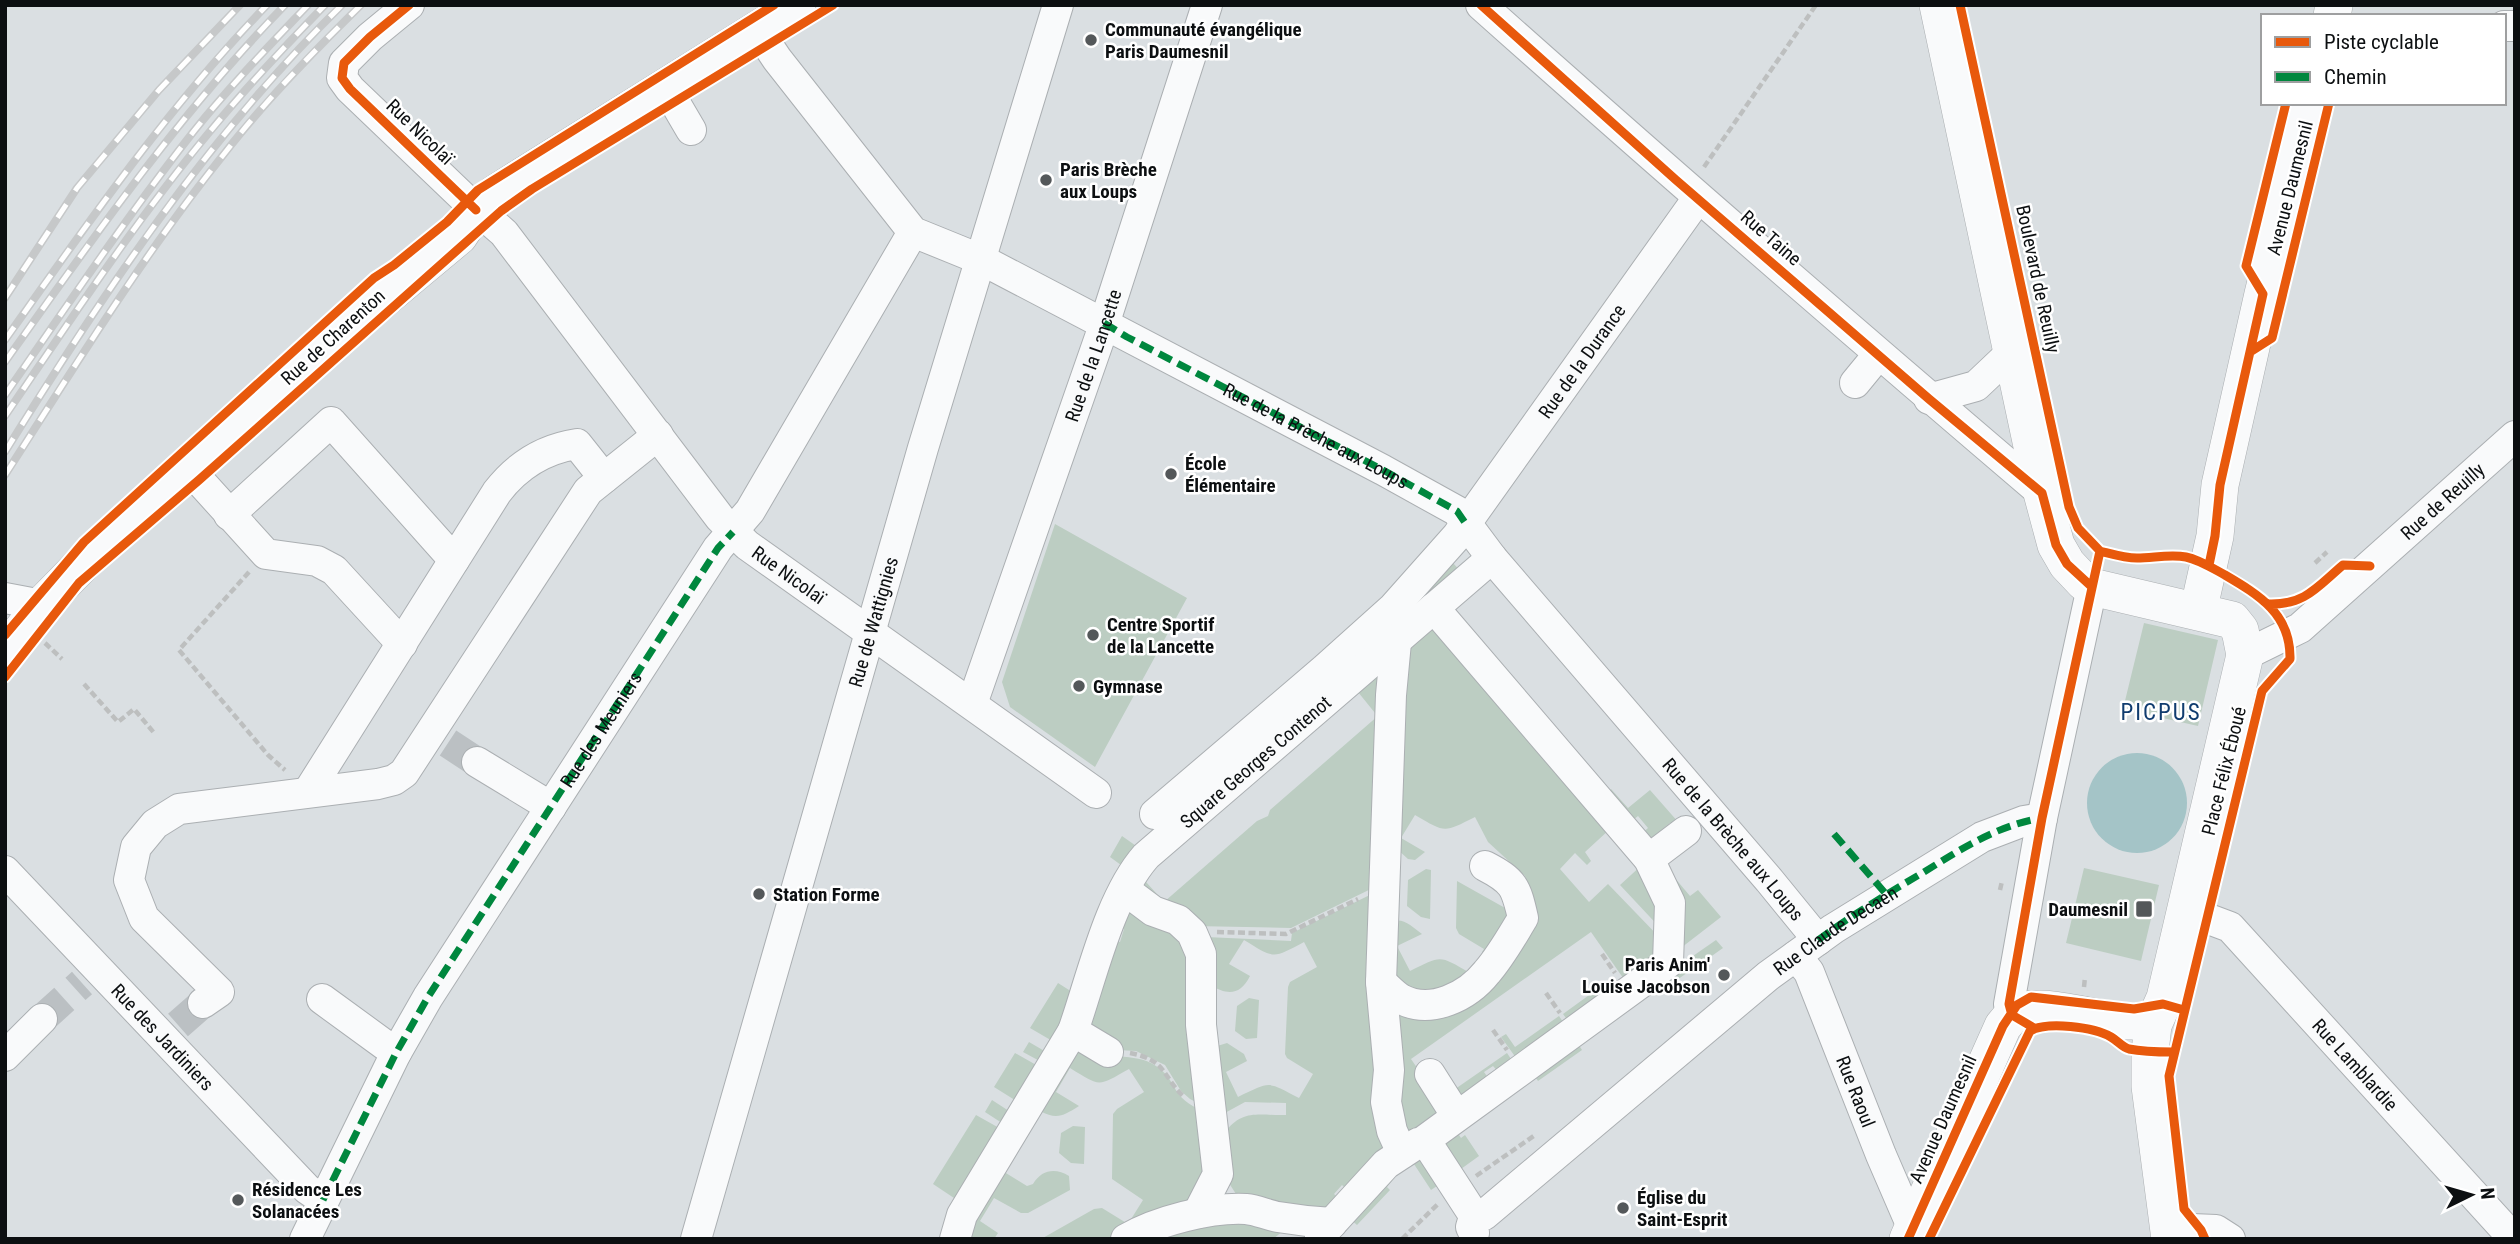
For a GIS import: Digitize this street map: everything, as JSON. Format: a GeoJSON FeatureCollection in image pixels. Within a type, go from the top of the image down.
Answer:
{"type":"FeatureCollection","features":[{"type":"Feature","properties":{"kind":"main road","name":"Rue de Charenton"},"geometry":{"type":"LineString","coordinates":[[5,652],[42,605],[90,556],[368,312],[459,236],[476,210],[496,193],[667,89],[797,5]]}},
{"type":"Feature","properties":{"kind":"main road","name":"Boulevard de Reuilly"},"geometry":{"type":"LineString","coordinates":[[1938,5],[2042,493]]}},
{"type":"Feature","properties":{"kind":"main road","name":"Avenue Daumesnil"},"geometry":{"type":"LineString","coordinates":[[2187,609],[2196,522],[2220,485],[2263,294],[2310,105]]}},
{"type":"Feature","properties":{"kind":"main road"},"geometry":{"type":"LineString","coordinates":[[2042,493],[2056,545],[2067,564],[2092,587],[2232,620],[2241,630],[2245,655]]}},
{"type":"Feature","properties":{"kind":"main road","name":"Place Félix Éboué"},"geometry":{"type":"LineString","coordinates":[[2156,1017],[2165,998],[2245,655]]}},
{"type":"Feature","properties":{"kind":"main road"},"geometry":{"type":"LineString","coordinates":[[2012,1015],[2036,1009],[2131,1022],[2156,1017],[2150,1052],[2150,1086],[2169,1233]]}},
{"type":"Feature","properties":{"kind":"main road","name":"Avenue Daumesnil"},"geometry":{"type":"LineString","coordinates":[[1910,1234],[2003,1026],[2012,1015]]}},
{"type":"Feature","properties":{"kind":"street","name":"Rue Nicolaï"},"geometry":{"type":"LineString","coordinates":[[409,5],[344,63],[342,78],[350,89],[476,210],[505,233],[733,532],[747,545],[1096,793]]}},
{"type":"Feature","properties":{"kind":"street","name":"Rue de Wattignies"},"geometry":{"type":"LineString","coordinates":[[696,1239],[923,448],[1058,5]]}},
{"type":"Feature","properties":{"kind":"street","name":"Rue de la Lancette"},"geometry":{"type":"LineString","coordinates":[[972,704],[1116,330],[1207,5]]}},
{"type":"Feature","properties":{"kind":"street","name":"Rue Taine"},"geometry":{"type":"LineString","coordinates":[[1481,5],[1878,355],[2042,493]]}},
{"type":"Feature","properties":{"kind":"street","name":"Rue de la Brèche aux Loups"},"geometry":{"type":"LineString","coordinates":[[757,29],[777,59],[913,232],[982,260],[1457,511],[1492,558],[1760,870],[1807,948]]}},
{"type":"Feature","properties":{"kind":"street"},"geometry":{"type":"LineString","coordinates":[[667,89],[691,130]]}},
{"type":"Feature","properties":{"kind":"street","name":"Rue de la Durance"},"geometry":{"type":"LineString","coordinates":[[1155,814],[1393,608],[1466,524],[1698,198]]}},
{"type":"Feature","properties":{"kind":"street","name":"Rue des Meuniers"},"geometry":{"type":"LineString","coordinates":[[309,1236],[323,1200],[396,1053],[428,997],[718,548],[750,511],[913,232]]}},
{"type":"Feature","properties":{"kind":"street"},"geometry":{"type":"LineString","coordinates":[[1929,399],[1976,386],[2013,351]]}},
{"type":"Feature","properties":{"kind":"street"},"geometry":{"type":"LineString","coordinates":[[1855,383],[1878,355]]}},
{"type":"Feature","properties":{"kind":"street"},"geometry":{"type":"LineString","coordinates":[[229,515],[331,422],[454,560]]}},
{"type":"Feature","properties":{"kind":"street"},"geometry":{"type":"LineString","coordinates":[[203,1003],[219,992],[144,918],[129,880],[136,847],[155,824],[180,809],[378,784],[394,780],[404,773],[439,737],[588,491],[658,435]]}},
{"type":"Feature","properties":{"kind":"street","name":"Rue de Reuilly"},"geometry":{"type":"LineString","coordinates":[[2245,655],[2300,628],[2515,436]]}},
{"type":"Feature","properties":{"kind":"street"},"geometry":{"type":"LineString","coordinates":[[308,792],[497,492],[510,476],[551,450],[577,444],[604,478]]}},
{"type":"Feature","properties":{"kind":"street"},"geometry":{"type":"LineString","coordinates":[[189,469],[265,554],[317,561],[334,570],[401,644]]}},
{"type":"Feature","properties":{"kind":"street","name":"Square Georges Contenot"},"geometry":{"type":"LineString","coordinates":[[955,1239],[962,1215],[1073,1031],[1116,905],[1131,872],[1146,856],[1492,558]]}},
{"type":"Feature","properties":{"kind":"street"},"geometry":{"type":"LineString","coordinates":[[2012,1015],[2009,1004],[2042,818],[2092,587]]}},
{"type":"Feature","properties":{"kind":"street"},"geometry":{"type":"LineString","coordinates":[[5,598],[42,605]]}},
{"type":"Feature","properties":{"kind":"street"},"geometry":{"type":"LineString","coordinates":[[1125,890],[1144,905],[1178,920],[1192,933],[1201,954],[1201,1025],[1218,1174],[1239,1202],[1250,1209],[1324,1231],[1386,1164],[1668,963],[1670,903],[1649,859],[1434,608]]}},
{"type":"Feature","properties":{"kind":"street"},"geometry":{"type":"LineString","coordinates":[[1396,642],[1391,695],[1381,982],[1389,1070],[1386,1102],[1392,1131],[1413,1146],[1457,1190],[1479,1229]]}},
{"type":"Feature","properties":{"kind":"street"},"geometry":{"type":"LineString","coordinates":[[477,762],[551,807]]}},
{"type":"Feature","properties":{"kind":"street","name":"Rue Claude Decaen"},"geometry":{"type":"LineString","coordinates":[[1479,1229],[1648,1074],[1768,976],[1871,903],[1982,837],[2024,821],[2042,818]]}},
{"type":"Feature","properties":{"kind":"street"},"geometry":{"type":"LineString","coordinates":[[1649,859],[1686,831]]}},
{"type":"Feature","properties":{"kind":"street"},"geometry":{"type":"LineString","coordinates":[[1381,982],[1401,999],[1422,1006],[1443,1003],[1464,992],[1487,973],[1523,918],[1518,894],[1506,877],[1485,866]]}},
{"type":"Feature","properties":{"kind":"street","name":"Rue des Jardiniers"},"geometry":{"type":"LineString","coordinates":[[5,871],[90,976],[171,1031],[307,1189],[323,1200]]}},
{"type":"Feature","properties":{"kind":"street","name":"Rue Lamblardie"},"geometry":{"type":"LineString","coordinates":[[2185,914],[2230,927],[2514,1239]]}},
{"type":"Feature","properties":{"kind":"street","name":"Rue Raoul"},"geometry":{"type":"LineString","coordinates":[[1807,948],[1809,972],[1910,1234]]}},
{"type":"Feature","properties":{"kind":"street"},"geometry":{"type":"LineString","coordinates":[[322,999],[396,1053]]}},
{"type":"Feature","properties":{"kind":"street"},"geometry":{"type":"LineString","coordinates":[[5,1056],[42,1019]]}},
{"type":"Feature","properties":{"kind":"street"},"geometry":{"type":"LineString","coordinates":[[1073,1031],[1106,1051]]}},
{"type":"Feature","properties":{"kind":"street"},"geometry":{"type":"LineString","coordinates":[[1430,1074],[1456,1115]]}},
{"type":"Feature","properties":{"kind":"street"},"geometry":{"type":"LineString","coordinates":[[1198,1213],[1218,1174]]}},
{"type":"Feature","properties":{"kind":"street"},"geometry":{"type":"LineString","coordinates":[[1126,1239],[1146,1229],[1198,1213],[1250,1209]]}},
{"type":"Feature","properties":{"kind":"street"},"geometry":{"type":"LineString","coordinates":[[2169,1233],[2216,1230],[2230,1239]]}},
{"type":"Feature","properties":{"kind":"path"},"geometry":{"type":"LineString","coordinates":[[1704,167],[1816,5]]}},
{"type":"Feature","properties":{"kind":"path"},"geometry":{"type":"LineString","coordinates":[[2315,563],[2327,552]]}},
{"type":"Feature","properties":{"kind":"path"},"geometry":{"type":"LineString","coordinates":[[265,554],[179,650],[268,755],[308,792]]}},
{"type":"Feature","properties":{"kind":"path"},"geometry":{"type":"LineString","coordinates":[[84,684],[118,722],[134,709],[155,734]]}},
{"type":"Feature","properties":{"kind":"path"},"geometry":{"type":"LineString","coordinates":[[2000,890],[2002,881]]}},
{"type":"Feature","properties":{"kind":"path"},"geometry":{"type":"LineString","coordinates":[[1192,933],[1286,934],[1379,888],[1384,888]]}},
{"type":"Feature","properties":{"kind":"path"},"geometry":{"type":"LineString","coordinates":[[1106,1051],[1107,1045],[1118,1052],[1134,1053],[1155,1062],[1164,1068],[1180,1093],[1191,1103],[1209,1105]]}},
{"type":"Feature","properties":{"kind":"path"},"geometry":{"type":"LineString","coordinates":[[1402,1239],[1431,1209],[1542,1131]]}},
{"type":"Feature","properties":{"kind":"green space","name":"Centre Sportif de la Lancette"},"geometry":{"type":"Polygon","coordinates":[[[1055,524],[1187,598],[1095,767],[1010,707],[1002,682],[1055,524]]]}},
{"type":"Feature","properties":{"kind":"green space"},"geometry":{"type":"Polygon","coordinates":[[[1453,563],[1462,573],[1118,871],[1121,865],[1110,857],[1122,836],[1139,848],[1403,621],[1453,563]]]}},
{"type":"Feature","properties":{"kind":"green space"},"geometry":{"type":"Polygon","coordinates":[[[2144,623],[2218,640],[2198,726],[2123,709],[2144,623]]]}},
{"type":"Feature","properties":{"kind":"green space"},"geometry":{"type":"Polygon","coordinates":[[[1435,624],[1610,829],[1585,852],[1591,861],[1587,865],[1575,853],[1560,869],[1589,902],[1608,884],[1663,941],[1661,951],[1628,985],[1591,932],[1411,1059],[1444,1107],[1402,1145],[1386,994],[1445,1010],[1534,904],[1525,876],[1488,842],[1475,817],[1445,829],[1415,815],[1401,838],[1425,852],[1415,860],[1408,859],[1397,849],[1401,656],[1435,624]]]}},
{"type":"Feature","properties":{"kind":"green space"},"geometry":{"type":"Polygon","coordinates":[[[1385,656],[1387,704],[1375,713],[1358,692],[1385,656]]]}},
{"type":"Feature","properties":{"kind":"green space"},"geometry":{"type":"Polygon","coordinates":[[[1387,708],[1379,885],[1291,928],[1193,926],[1145,900],[1138,873],[1164,902],[1257,821],[1268,816],[1270,810],[1387,708]]]}},
{"type":"Feature","properties":{"kind":"green space"},"geometry":{"type":"Polygon","coordinates":[[[1611,789],[1628,808],[1650,790],[1679,823],[1674,827],[1670,823],[1653,837],[1657,842],[1638,837],[1648,828],[1638,816],[1627,825],[1603,797],[1611,789]]]}},
{"type":"Feature","properties":{"kind":"green space"},"geometry":{"type":"Polygon","coordinates":[[[1643,864],[1664,932],[1620,885],[1643,864]]]}},
{"type":"Feature","properties":{"kind":"green space"},"geometry":{"type":"Polygon","coordinates":[[[1663,864],[1690,896],[1698,890],[1721,917],[1677,951],[1663,864]]]}},
{"type":"Feature","properties":{"kind":"green space"},"geometry":{"type":"Polygon","coordinates":[[[2084,868],[2159,885],[2141,961],[2066,943],[2084,868]]]}},
{"type":"Feature","properties":{"kind":"green space"},"geometry":{"type":"Polygon","coordinates":[[[1426,869],[1431,870],[1430,919],[1421,917],[1407,906],[1408,880],[1426,869]]]}},
{"type":"Feature","properties":{"kind":"green space"},"geometry":{"type":"Polygon","coordinates":[[[1457,881],[1514,913],[1487,962],[1458,989],[1442,996],[1425,998],[1407,993],[1394,980],[1387,963],[1387,925],[1392,922],[1405,922],[1422,934],[1397,946],[1410,971],[1440,959],[1470,973],[1479,959],[1482,961],[1486,954],[1482,952],[1484,949],[1459,934],[1456,928],[1457,881]]]}},
{"type":"Feature","properties":{"kind":"green space"},"geometry":{"type":"Polygon","coordinates":[[[1378,891],[1392,1140],[1350,1193],[1342,1185],[1334,1194],[1342,1201],[1330,1213],[1236,1194],[1227,1180],[1224,1134],[1237,1120],[1244,1117],[1286,1115],[1286,1103],[1245,1102],[1223,1114],[1214,1047],[1227,1043],[1244,1054],[1247,1061],[1226,1072],[1238,1097],[1269,1085],[1299,1098],[1313,1074],[1285,1054],[1288,987],[1290,982],[1317,967],[1304,942],[1285,952],[1274,954],[1262,951],[1244,940],[1229,964],[1250,976],[1237,990],[1222,991],[1210,985],[1206,937],[1291,941],[1292,933],[1378,891]]]}},
{"type":"Feature","properties":{"kind":"green space"},"geometry":{"type":"Polygon","coordinates":[[[1125,903],[1189,937],[1196,1102],[1181,1091],[1165,1065],[1136,1051],[1118,1050],[1086,1030],[1113,940],[1120,942],[1124,929],[1117,927],[1125,903]]]}},
{"type":"Feature","properties":{"kind":"green space"},"geometry":{"type":"Polygon","coordinates":[[[1716,940],[1723,948],[1699,965],[1693,956],[1716,940]]]}},
{"type":"Feature","properties":{"kind":"green space"},"geometry":{"type":"Polygon","coordinates":[[[1685,962],[1691,970],[1660,992],[1654,984],[1685,962]]]}},
{"type":"Feature","properties":{"kind":"green space"},"geometry":{"type":"Polygon","coordinates":[[[1058,983],[1080,997],[1054,1042],[1030,1028],[1058,983]]]}},
{"type":"Feature","properties":{"kind":"green space"},"geometry":{"type":"Polygon","coordinates":[[[1603,985],[1612,996],[1571,1025],[1563,1014],[1603,985]]]}},
{"type":"Feature","properties":{"kind":"green space"},"geometry":{"type":"Polygon","coordinates":[[[1249,998],[1259,1000],[1257,1038],[1246,1039],[1235,1031],[1237,1006],[1249,998]]]}},
{"type":"Feature","properties":{"kind":"green space"},"geometry":{"type":"Polygon","coordinates":[[[1559,1016],[1567,1028],[1519,1062],[1501,1037],[1506,1034],[1515,1047],[1559,1016]]]}},
{"type":"Feature","properties":{"kind":"green space"},"geometry":{"type":"Polygon","coordinates":[[[1575,1039],[1582,1050],[1538,1081],[1531,1071],[1575,1039]]]}},
{"type":"Feature","properties":{"kind":"green space"},"geometry":{"type":"Polygon","coordinates":[[[1077,1041],[1114,1055],[1152,1063],[1163,1072],[1185,1101],[1204,1111],[1204,1192],[1117,1239],[1041,1239],[1094,1209],[1102,1208],[1128,1224],[1143,1200],[1112,1179],[1113,1114],[1144,1092],[1129,1069],[1099,1082],[1070,1068],[1056,1092],[1079,1106],[1060,1116],[1040,1111],[1077,1041]]]}},
{"type":"Feature","properties":{"kind":"green space"},"geometry":{"type":"Polygon","coordinates":[[[1029,1042],[1053,1056],[1047,1065],[1023,1052],[1029,1042]]]}},
{"type":"Feature","properties":{"kind":"green space"},"geometry":{"type":"Polygon","coordinates":[[[1015,1053],[1038,1066],[1023,1105],[994,1087],[1015,1053]]]}},
{"type":"Feature","properties":{"kind":"green space"},"geometry":{"type":"Polygon","coordinates":[[[1507,1053],[1515,1065],[1501,1075],[1493,1066],[1484,1072],[1491,1082],[1458,1098],[1448,1094],[1507,1053]]]}},
{"type":"Feature","properties":{"kind":"green space"},"geometry":{"type":"Polygon","coordinates":[[[992,1100],[1012,1113],[1005,1125],[985,1112],[992,1100]]]}},
{"type":"Feature","properties":{"kind":"green space"},"geometry":{"type":"Polygon","coordinates":[[[976,1115],[1001,1129],[963,1204],[933,1184],[976,1115]]]}},
{"type":"Feature","properties":{"kind":"green space"},"geometry":{"type":"Polygon","coordinates":[[[1073,1126],[1085,1127],[1084,1164],[1071,1163],[1059,1153],[1061,1133],[1073,1126]]]}},
{"type":"Feature","properties":{"kind":"green space"},"geometry":{"type":"Polygon","coordinates":[[[1453,1126],[1461,1138],[1465,1135],[1479,1156],[1454,1174],[1443,1144],[1453,1126]]]}},
{"type":"Feature","properties":{"kind":"green space"},"geometry":{"type":"Polygon","coordinates":[[[1412,1161],[1422,1161],[1443,1182],[1431,1190],[1412,1161]]]}},
{"type":"Feature","properties":{"kind":"green space"},"geometry":{"type":"Polygon","coordinates":[[[1001,1170],[1027,1186],[1045,1173],[1059,1172],[1069,1176],[1070,1190],[1028,1213],[1021,1213],[994,1198],[980,1221],[998,1233],[994,1239],[963,1239],[1001,1170]]]}},
{"type":"Feature","properties":{"kind":"green space"},"geometry":{"type":"Polygon","coordinates":[[[1389,1171],[1395,1177],[1387,1187],[1390,1190],[1357,1225],[1347,1216],[1389,1171]]]}},
{"type":"Feature","properties":{"kind":"green space"},"geometry":{"type":"Polygon","coordinates":[[[1223,1212],[1283,1231],[1273,1239],[1144,1239],[1223,1212]]]}},
{"type":"Feature","properties":{"kind":"water"},"geometry":{"type":"Polygon","coordinates":[[[2137,753],[2156,757],[2172,768],[2183,784],[2187,803],[2183,822],[2172,838],[2156,849],[2137,853],[2118,849],[2102,838],[2091,822],[2087,803],[2091,784],[2102,768],[2118,757],[2137,753]]]}},
{"type":"Feature","properties":{"kind":"tunnel"},"geometry":{"type":"LineString","coordinates":[[448,743],[477,762]]}},
{"type":"Feature","properties":{"kind":"tunnel"},"geometry":{"type":"LineString","coordinates":[[42,1019],[82,983]]}},
{"type":"Feature","properties":{"kind":"tunnel"},"geometry":{"type":"LineString","coordinates":[[178,1025],[203,1003]]}},
{"type":"Feature","properties":{"kind":"railway"},"geometry":{"type":"LineString","coordinates":[[5,298],[77,188],[159,90],[240,5]]}},
{"type":"Feature","properties":{"kind":"railway"},"geometry":{"type":"LineString","coordinates":[[5,340],[162,125],[267,5]]}},
{"type":"Feature","properties":{"kind":"railway"},"geometry":{"type":"LineString","coordinates":[[5,362],[104,223],[173,133],[285,5]]}},
{"type":"Feature","properties":{"kind":"railway"},"geometry":{"type":"LineString","coordinates":[[5,395],[169,163],[235,83],[308,5]]}},
{"type":"Feature","properties":{"kind":"railway"},"geometry":{"type":"LineString","coordinates":[[5,416],[153,203],[221,118],[325,5]]}},
{"type":"Feature","properties":{"kind":"railway"},"geometry":{"type":"LineString","coordinates":[[5,452],[119,275],[202,162],[293,55],[342,5]]}},
{"type":"Feature","properties":{"kind":"railway"},"geometry":{"type":"LineString","coordinates":[[5,475],[110,312],[194,192],[273,96],[361,5]]}},
{"type":"Feature","properties":{"kind":"marked path"},"geometry":{"type":"LineString","coordinates":[[1104,323],[1457,511],[1466,524]]}},
{"type":"Feature","properties":{"kind":"marked path"},"geometry":{"type":"LineString","coordinates":[[323,1200],[396,1053],[428,997],[718,548],[733,532]]}},
{"type":"Feature","properties":{"kind":"marked path"},"geometry":{"type":"LineString","coordinates":[[1818,940],[1870,904],[1966,847],[2010,826],[2042,818]]}},
{"type":"Feature","properties":{"kind":"marked path"},"geometry":{"type":"LineString","coordinates":[[1834,834],[1886,894]]}},
{"type":"Feature","properties":{"kind":"cycle path"},"geometry":{"type":"LineString","coordinates":[[409,5],[344,63],[342,78],[350,89],[476,210]]}},
{"type":"Feature","properties":{"kind":"cycle path"},"geometry":{"type":"LineString","coordinates":[[5,635],[84,542],[374,278],[447,222],[478,190],[774,5]]}},
{"type":"Feature","properties":{"kind":"cycle path"},"geometry":{"type":"LineString","coordinates":[[5,677],[79,583],[501,211],[532,189],[833,5]]}},
{"type":"Feature","properties":{"kind":"cycle path"},"geometry":{"type":"LineString","coordinates":[[1481,5],[1676,180],[2042,493],[2056,545],[2067,564],[2092,587]]}},
{"type":"Feature","properties":{"kind":"cycle path"},"geometry":{"type":"LineString","coordinates":[[1960,5],[2069,507],[2078,528],[2100,551]]}},
{"type":"Feature","properties":{"kind":"cycle path"},"geometry":{"type":"LineString","coordinates":[[2209,565],[2220,485],[2263,294],[2246,266],[2286,105]]}},
{"type":"Feature","properties":{"kind":"cycle path"},"geometry":{"type":"LineString","coordinates":[[2250,352],[2272,338],[2329,105]]}},
{"type":"Feature","properties":{"kind":"cycle path"},"geometry":{"type":"LineString","coordinates":[[2100,551],[2132,558],[2180,556],[2206,564],[2250,590],[2271,608],[2279,618],[2289,643],[2290,659],[2262,691],[2169,1076],[2184,1209],[2205,1239]]}},
{"type":"Feature","properties":{"kind":"cycle path"},"geometry":{"type":"LineString","coordinates":[[2034,1028],[2012,1015],[2009,1004],[2042,818],[2100,551]]}},
{"type":"Feature","properties":{"kind":"cycle path"},"geometry":{"type":"LineString","coordinates":[[2269,604],[2281,604],[2301,598],[2343,565],[2370,566]]}},
{"type":"Feature","properties":{"kind":"cycle path"},"geometry":{"type":"LineString","coordinates":[[1908,1239],[2003,1026],[2017,1005],[2031,997],[2134,1009],[2163,1004],[2184,1010]]}},
{"type":"Feature","properties":{"kind":"cycle path"},"geometry":{"type":"LineString","coordinates":[[1929,1239],[2030,1031],[2047,1026],[2082,1028],[2103,1033],[2129,1049],[2173,1052]]}},
{"type":"Feature","properties":{"kind":"place","name":"Communauté évangélique Paris Daumesnil"},"geometry":{"type":"Point","coordinates":[1091,40]}},
{"type":"Feature","properties":{"kind":"place","name":"Paris Brèche aux Loups"},"geometry":{"type":"Point","coordinates":[1046,180]}},
{"type":"Feature","properties":{"kind":"place","name":"École Élémentaire"},"geometry":{"type":"Point","coordinates":[1171,474]}},
{"type":"Feature","properties":{"kind":"place","name":"Centre Sportif de la Lancette"},"geometry":{"type":"Point","coordinates":[1093,635]}},
{"type":"Feature","properties":{"kind":"place","name":"Gymnase"},"geometry":{"type":"Point","coordinates":[1079,686]}},
{"type":"Feature","properties":{"kind":"place","name":"Station Forme"},"geometry":{"type":"Point","coordinates":[759,894]}},
{"type":"Feature","properties":{"kind":"place","name":"Daumesnil"},"geometry":{"type":"Point","coordinates":[2144,909]}},
{"type":"Feature","properties":{"kind":"place","name":"Paris Anim' Louise Jacobson"},"geometry":{"type":"Point","coordinates":[1724,975]}},
{"type":"Feature","properties":{"kind":"place","name":"Résidence Les Solanacées"},"geometry":{"type":"Point","coordinates":[238,1200]}},
{"type":"Feature","properties":{"kind":"place","name":"Église du Saint-Esprit"},"geometry":{"type":"Point","coordinates":[1623,1208]}},
{"type":"Feature","properties":{"kind":"district","name":"PICPUS"},"geometry":{"type":"Point","coordinates":[2161,712]}}]}
